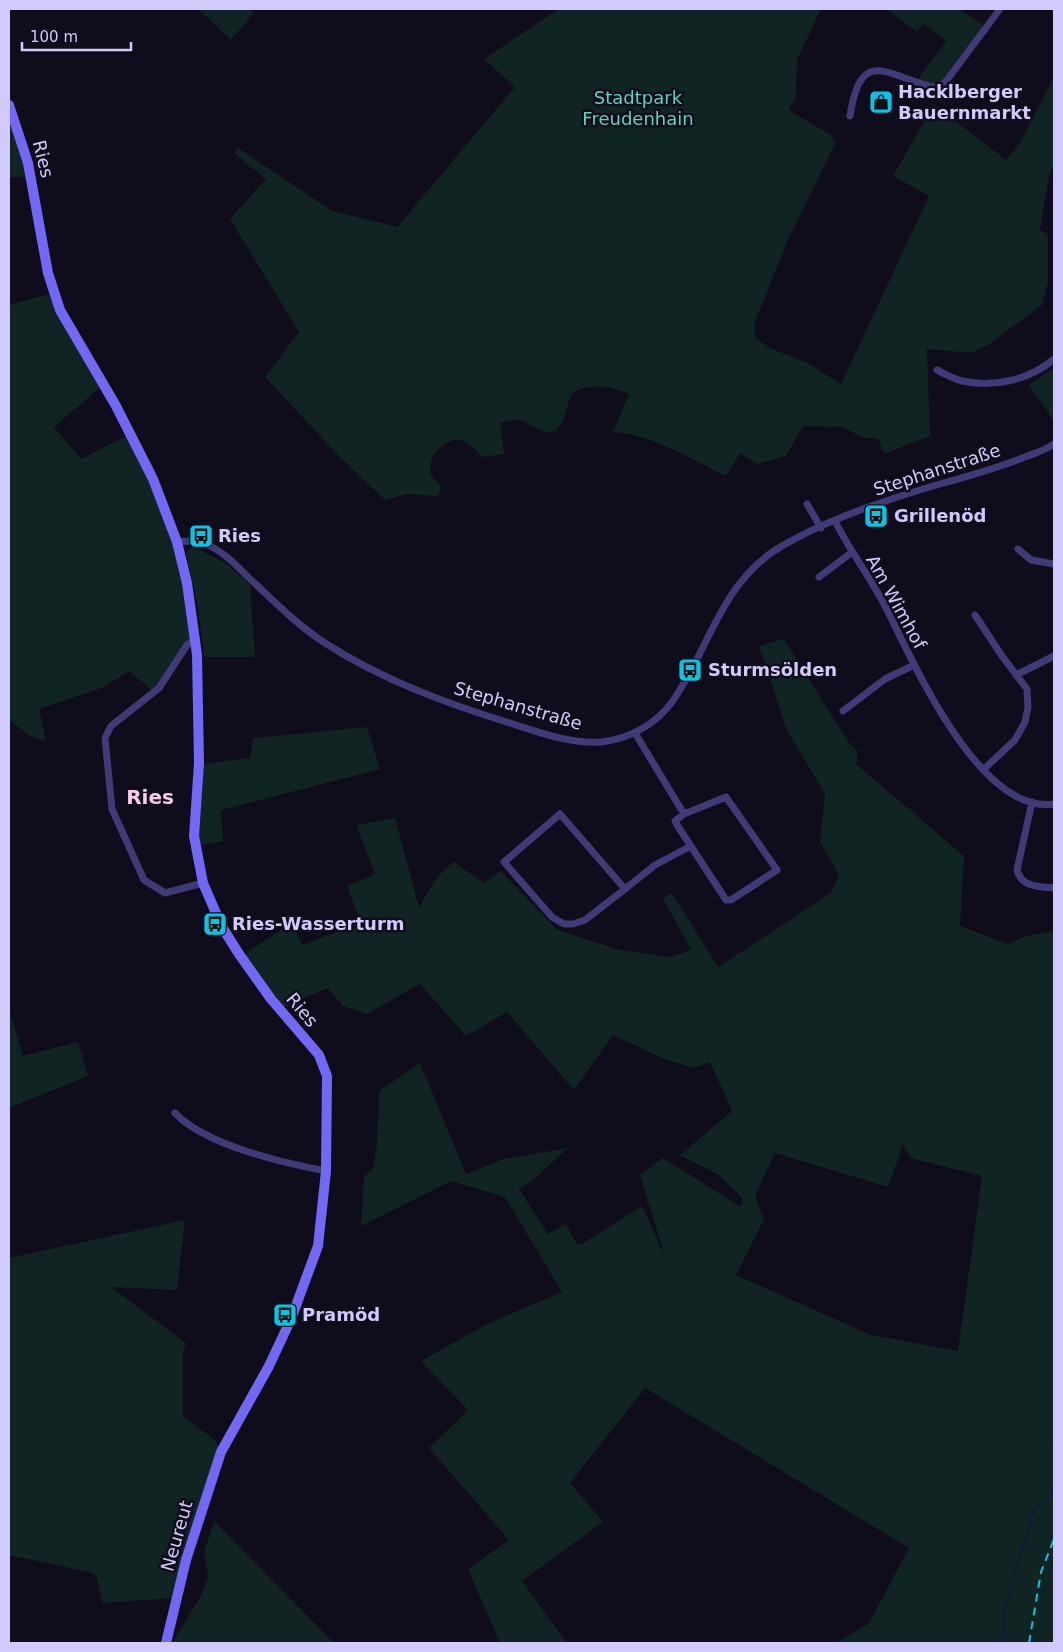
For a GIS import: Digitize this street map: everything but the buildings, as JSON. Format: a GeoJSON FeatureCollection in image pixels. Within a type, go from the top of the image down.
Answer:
{"type":"FeatureCollection","features":[{"type":"Feature","properties":{"kind":"street"},"geometry":{"type":"LineString","coordinates":[[850,116],[855,90],[862,79],[873,70],[890,72],[917,84],[938,88],[947,80],[1000,9]]}},
{"type":"Feature","properties":{"kind":"street","name":"Ries"},"geometry":{"type":"LineString","coordinates":[[9,105],[28,163],[48,273],[60,310],[116,406],[153,479],[177,542],[192,607],[196,639],[199,764],[194,836],[203,883],[222,927],[251,973],[319,1055],[323,1063],[328,1090],[326,1171],[318,1246],[298,1302],[269,1366],[227,1440]]}},
{"type":"Feature","properties":{"kind":"street"},"geometry":{"type":"LineString","coordinates":[[937,370],[961,381],[986,384],[1035,374],[1054,359]]}},
{"type":"Feature","properties":{"kind":"street","name":"Stephanstraße"},"geometry":{"type":"LineString","coordinates":[[177,542],[192,541],[203,543],[215,549],[319,639],[358,662],[433,696],[521,727],[578,742],[602,742],[635,733],[661,715],[671,703],[705,644],[723,607],[748,572],[774,551],[835,521],[886,501],[982,474],[1054,444]]}},
{"type":"Feature","properties":{"kind":"street"},"geometry":{"type":"LineString","coordinates":[[807,504],[821,528]]}},
{"type":"Feature","properties":{"kind":"street","name":"Am Wimhof"},"geometry":{"type":"LineString","coordinates":[[835,521],[851,553],[884,605],[932,700],[946,721],[998,785],[1016,796],[1032,802],[1054,804]]}},
{"type":"Feature","properties":{"kind":"street"},"geometry":{"type":"LineString","coordinates":[[1018,549],[1031,560],[1054,564]]}},
{"type":"Feature","properties":{"kind":"street","name":"Am Wimhof"},"geometry":{"type":"LineString","coordinates":[[819,577],[851,553]]}},
{"type":"Feature","properties":{"kind":"street"},"geometry":{"type":"LineString","coordinates":[[975,614],[1016,675],[1027,688],[1028,707],[1025,722],[1015,740],[984,769]]}},
{"type":"Feature","properties":{"kind":"street"},"geometry":{"type":"LineString","coordinates":[[196,639],[187,645],[159,688],[111,726],[105,738],[112,809],[144,880],[165,893],[203,883]]}},
{"type":"Feature","properties":{"kind":"street"},"geometry":{"type":"LineString","coordinates":[[1016,675],[1054,656]]}},
{"type":"Feature","properties":{"kind":"street","name":"Am Wimhof"},"geometry":{"type":"LineString","coordinates":[[843,711],[885,679],[914,665]]}},
{"type":"Feature","properties":{"kind":"street"},"geometry":{"type":"LineString","coordinates":[[635,733],[684,814]]}},
{"type":"Feature","properties":{"kind":"street"},"geometry":{"type":"LineString","coordinates":[[726,797],[776,870],[730,900],[726,900],[675,821],[684,814],[726,797]]}},
{"type":"Feature","properties":{"kind":"street"},"geometry":{"type":"LineString","coordinates":[[1032,802],[1017,870],[1018,875],[1030,885],[1054,888]]}},
{"type":"Feature","properties":{"kind":"street"},"geometry":{"type":"LineString","coordinates":[[625,889],[560,814],[504,862],[552,917],[564,924],[574,924],[585,920],[625,889],[655,865],[690,847]]}},
{"type":"Feature","properties":{"kind":"street"},"geometry":{"type":"LineString","coordinates":[[175,1113],[185,1123],[206,1135],[289,1164],[326,1171]]}},
{"type":"Feature","properties":{"kind":"street","name":"Neureut"},"geometry":{"type":"LineString","coordinates":[[166,1643],[186,1560],[204,1500],[227,1440]]}},
{"type":"Feature","properties":{"kind":"green space"},"geometry":{"type":"Polygon","coordinates":[[[198,9],[250,9],[254,13],[231,40],[198,9]]]}},
{"type":"Feature","properties":{"kind":"green space","name":"Stadtpark Freudenhain"},"geometry":{"type":"Polygon","coordinates":[[[559,9],[821,9],[797,60],[796,96],[789,110],[831,135],[835,144],[786,244],[755,322],[755,337],[767,347],[808,363],[841,384],[929,196],[893,176],[934,104],[1006,160],[1020,143],[1054,77],[1054,167],[1050,172],[1040,229],[1048,236],[1048,281],[1042,305],[988,345],[971,353],[927,349],[930,436],[884,454],[878,438],[865,438],[841,427],[803,426],[786,456],[757,464],[740,453],[726,476],[657,442],[642,437],[613,432],[629,394],[600,386],[585,388],[571,394],[564,419],[556,431],[544,432],[520,420],[500,422],[504,454],[482,457],[475,449],[463,441],[454,440],[448,442],[442,446],[431,462],[431,475],[441,487],[438,496],[407,494],[385,500],[339,456],[265,377],[299,332],[230,219],[266,179],[234,153],[238,148],[332,211],[397,227],[515,87],[484,59],[559,9]]]}},
{"type":"Feature","properties":{"kind":"green space"},"geometry":{"type":"Polygon","coordinates":[[[887,9],[959,9],[986,27],[939,88],[915,83],[946,41],[924,24],[917,32],[887,9]]]}},
{"type":"Feature","properties":{"kind":"green space"},"geometry":{"type":"Polygon","coordinates":[[[9,105],[31,176],[9,178],[9,105]]]}},
{"type":"Feature","properties":{"kind":"green space"},"geometry":{"type":"Polygon","coordinates":[[[53,293],[103,385],[54,427],[81,459],[130,434],[177,542],[191,642],[155,693],[129,671],[104,687],[39,709],[46,741],[30,736],[9,720],[9,305],[53,293]]]}},
{"type":"Feature","properties":{"kind":"green space"},"geometry":{"type":"Polygon","coordinates":[[[1054,368],[1054,421],[1029,385],[1054,368]]]}},
{"type":"Feature","properties":{"kind":"green space"},"geometry":{"type":"Polygon","coordinates":[[[193,546],[227,564],[250,585],[255,657],[204,657],[198,608],[186,553],[193,546]]]}},
{"type":"Feature","properties":{"kind":"green space"},"geometry":{"type":"Polygon","coordinates":[[[784,639],[849,743],[858,752],[856,764],[964,856],[960,926],[1008,944],[1026,936],[1054,931],[1054,1643],[836,1643],[869,1623],[909,1548],[645,1388],[570,1483],[603,1522],[522,1581],[567,1643],[500,1643],[468,1569],[509,1540],[429,1448],[468,1410],[421,1361],[487,1324],[562,1292],[505,1197],[451,1181],[361,1226],[364,1177],[373,1168],[377,1144],[379,1091],[420,1063],[466,1174],[503,1159],[568,1148],[532,1181],[519,1189],[548,1234],[566,1224],[576,1243],[582,1244],[642,1206],[665,1256],[640,1175],[663,1158],[741,1207],[743,1199],[719,1175],[680,1155],[732,1111],[710,1062],[693,1068],[662,1058],[613,1035],[574,1090],[507,1012],[466,1036],[420,984],[367,1014],[343,1006],[328,988],[284,1007],[246,956],[247,952],[292,923],[302,945],[361,923],[347,886],[375,874],[356,825],[395,818],[419,907],[438,877],[454,862],[484,883],[501,871],[557,930],[620,950],[671,957],[691,950],[663,898],[672,893],[718,967],[831,893],[839,875],[820,842],[825,794],[786,728],[759,646],[784,639]],[[903,1145],[888,1187],[775,1153],[755,1196],[764,1219],[736,1275],[871,1335],[958,1351],[982,1176],[911,1158],[903,1145]]]}},
{"type":"Feature","properties":{"kind":"green space"},"geometry":{"type":"Polygon","coordinates":[[[367,727],[380,769],[221,810],[223,841],[200,845],[198,841],[202,764],[250,758],[253,738],[367,727]]]}},
{"type":"Feature","properties":{"kind":"green space"},"geometry":{"type":"Polygon","coordinates":[[[9,1008],[23,1056],[78,1042],[88,1076],[9,1108],[9,1008]]]}},
{"type":"Feature","properties":{"kind":"green space"},"geometry":{"type":"Polygon","coordinates":[[[185,1220],[177,1290],[111,1287],[186,1343],[183,1352],[183,1416],[215,1440],[221,1452],[173,1598],[102,1603],[97,1577],[89,1572],[9,1555],[9,1258],[185,1220]]]}},
{"type":"Feature","properties":{"kind":"green space"},"geometry":{"type":"Polygon","coordinates":[[[214,1521],[334,1643],[172,1643],[201,1596],[208,1577],[204,1552],[214,1521]]]}},
{"type":"Feature","properties":{"kind":"waterway"},"geometry":{"type":"LineString","coordinates":[[1054,1443],[1052,1444],[1054,1450]]}},
{"type":"Feature","properties":{"kind":"waterway"},"geometry":{"type":"LineString","coordinates":[[995,1643],[1003,1638],[1005,1607],[1034,1510],[1054,1493]]}},
{"type":"Feature","properties":{"kind":"railway"},"geometry":{"type":"LineString","coordinates":[[1029,1643],[1041,1572],[1054,1539]]}},
{"type":"Feature","properties":{"kind":"place","name":"Hacklberger Bauernmarkt"},"geometry":{"type":"Point","coordinates":[881,102]}},
{"type":"Feature","properties":{"kind":"place","name":"Grillenöd"},"geometry":{"type":"Point","coordinates":[876,516]}},
{"type":"Feature","properties":{"kind":"place","name":"Ries"},"geometry":{"type":"Point","coordinates":[201,536]}},
{"type":"Feature","properties":{"kind":"place","name":"Sturmsölden"},"geometry":{"type":"Point","coordinates":[690,670]}},
{"type":"Feature","properties":{"kind":"place","name":"Ries-Wasserturm"},"geometry":{"type":"Point","coordinates":[215,924]}},
{"type":"Feature","properties":{"kind":"place","name":"Pramöd"},"geometry":{"type":"Point","coordinates":[285,1315]}},
{"type":"Feature","properties":{"kind":"district","name":"Ries"},"geometry":{"type":"Point","coordinates":[150,797]}}]}
